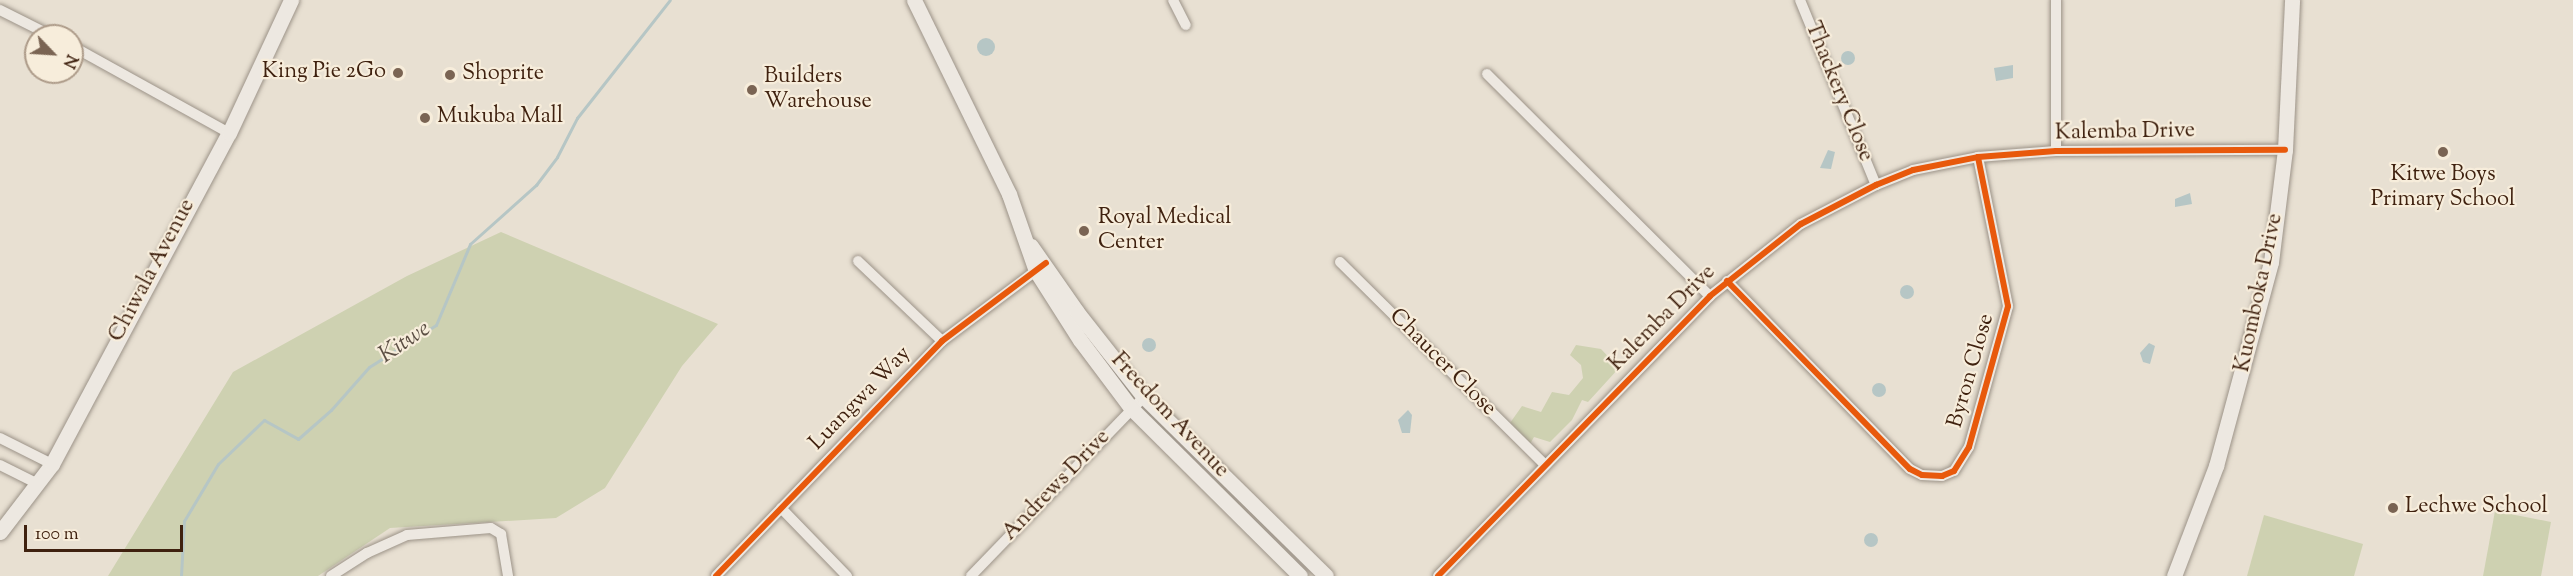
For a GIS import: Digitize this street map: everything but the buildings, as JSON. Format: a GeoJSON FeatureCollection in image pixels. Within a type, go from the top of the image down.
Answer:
{"type":"FeatureCollection","features":[{"type":"Feature","properties":{"kind":"main road","name":"Chiwala Avenue"},"geometry":{"type":"LineString","coordinates":[[0,532],[52,464],[229,133],[291,0]]}},
{"type":"Feature","properties":{"kind":"main road","name":"Freedom Avenue"},"geometry":{"type":"LineString","coordinates":[[914,0],[962,93],[1028,242],[1080,340],[1131,408],[1299,576]]}},
{"type":"Feature","properties":{"kind":"main road","name":"Kuomboka Drive"},"geometry":{"type":"LineString","coordinates":[[2174,576],[2216,466],[2271,262],[2285,150],[2292,0]]}},
{"type":"Feature","properties":{"kind":"main road","name":"Freedom Avenue"},"geometry":{"type":"LineString","coordinates":[[1041,267],[1144,397],[1326,576]]}},
{"type":"Feature","properties":{"kind":"street"},"geometry":{"type":"LineString","coordinates":[[5,0],[0,9],[29,24]]}},
{"type":"Feature","properties":{"kind":"street"},"geometry":{"type":"LineString","coordinates":[[1173,0],[1186,26]]}},
{"type":"Feature","properties":{"kind":"street","name":"Thackery Close"},"geometry":{"type":"LineString","coordinates":[[1800,0],[1876,185]]}},
{"type":"Feature","properties":{"kind":"street"},"geometry":{"type":"LineString","coordinates":[[2056,0],[2056,151]]}},
{"type":"Feature","properties":{"kind":"street"},"geometry":{"type":"LineString","coordinates":[[84,53],[229,133]]}},
{"type":"Feature","properties":{"kind":"street"},"geometry":{"type":"LineString","coordinates":[[1487,74],[1710,296]]}},
{"type":"Feature","properties":{"kind":"street","name":"Kalemba Drive"},"geometry":{"type":"LineString","coordinates":[[1438,576],[1544,464],[1710,296],[1801,224],[1876,185],[1913,170],[1978,157],[2056,151],[2285,150]]}},
{"type":"Feature","properties":{"kind":"street","name":"Byron Close"},"geometry":{"type":"LineString","coordinates":[[1727,281],[1910,469],[1922,475],[1942,476],[1963,462],[1969,447],[2008,306],[1978,157]]}},
{"type":"Feature","properties":{"kind":"street"},"geometry":{"type":"LineString","coordinates":[[858,261],[942,341]]}},
{"type":"Feature","properties":{"kind":"street","name":"Chaucer Close"},"geometry":{"type":"LineString","coordinates":[[1340,262],[1544,464]]}},
{"type":"Feature","properties":{"kind":"street","name":"Luangwa Way"},"geometry":{"type":"LineString","coordinates":[[716,576],[942,341],[1041,267]]}},
{"type":"Feature","properties":{"kind":"street","name":"Andrews Drive"},"geometry":{"type":"LineString","coordinates":[[971,576],[1144,397]]}},
{"type":"Feature","properties":{"kind":"street"},"geometry":{"type":"LineString","coordinates":[[0,438],[52,464]]}},
{"type":"Feature","properties":{"kind":"street"},"geometry":{"type":"LineString","coordinates":[[0,465],[38,484]]}},
{"type":"Feature","properties":{"kind":"street"},"geometry":{"type":"LineString","coordinates":[[781,508],[847,576]]}},
{"type":"Feature","properties":{"kind":"street"},"geometry":{"type":"LineString","coordinates":[[331,576],[367,553],[407,536],[491,528],[501,534],[508,576]]}},
{"type":"Feature","properties":{"kind":"green space"},"geometry":{"type":"Polygon","coordinates":[[[501,232],[718,324],[682,366],[605,488],[556,518],[390,528],[318,576],[108,576],[233,372],[407,276],[501,232]]]}},
{"type":"Feature","properties":{"kind":"green space"},"geometry":{"type":"Polygon","coordinates":[[[1576,345],[1601,349],[1619,368],[1588,402],[1582,400],[1572,420],[1550,442],[1534,437],[1530,444],[1510,423],[1522,406],[1541,412],[1552,392],[1569,395],[1583,378],[1581,365],[1570,355],[1576,345]]]}},
{"type":"Feature","properties":{"kind":"green space"},"geometry":{"type":"Polygon","coordinates":[[[2495,511],[2551,522],[2541,576],[2483,576],[2495,511]]]}},
{"type":"Feature","properties":{"kind":"green space"},"geometry":{"type":"Polygon","coordinates":[[[2264,515],[2363,544],[2354,576],[2247,576],[2264,515]]]}},
{"type":"Feature","properties":{"kind":"shaded area"},"geometry":{"type":"Polygon","coordinates":[[[982,38],[990,38],[995,43],[993,54],[982,56],[977,51],[977,43],[982,38]]]}},
{"type":"Feature","properties":{"kind":"shaded area"},"geometry":{"type":"Polygon","coordinates":[[[1848,51],[1853,53],[1855,58],[1853,63],[1848,65],[1843,63],[1841,58],[1843,53],[1848,51]]]}},
{"type":"Feature","properties":{"kind":"shaded area"},"geometry":{"type":"Polygon","coordinates":[[[2013,65],[2013,78],[1996,81],[1994,68],[2013,65]]]}},
{"type":"Feature","properties":{"kind":"shaded area"},"geometry":{"type":"Polygon","coordinates":[[[1828,150],[1835,152],[1831,169],[1820,168],[1828,150]]]}},
{"type":"Feature","properties":{"kind":"shaded area"},"geometry":{"type":"Polygon","coordinates":[[[2190,193],[2192,204],[2175,207],[2175,199],[2190,193]]]}},
{"type":"Feature","properties":{"kind":"shaded area"},"geometry":{"type":"Polygon","coordinates":[[[1904,285],[1910,285],[1914,292],[1910,299],[1904,299],[1900,295],[1900,289],[1904,285]]]}},
{"type":"Feature","properties":{"kind":"shaded area"},"geometry":{"type":"Polygon","coordinates":[[[1149,338],[1154,340],[1156,345],[1154,350],[1149,352],[1144,350],[1142,345],[1144,340],[1149,338]]]}},
{"type":"Feature","properties":{"kind":"shaded area"},"geometry":{"type":"Polygon","coordinates":[[[2149,343],[2155,346],[2150,364],[2143,362],[2140,353],[2149,343]]]}},
{"type":"Feature","properties":{"kind":"shaded area"},"geometry":{"type":"Polygon","coordinates":[[[1879,383],[1884,385],[1886,390],[1884,395],[1879,397],[1874,395],[1872,390],[1874,385],[1879,383]]]}},
{"type":"Feature","properties":{"kind":"shaded area"},"geometry":{"type":"Polygon","coordinates":[[[1408,410],[1412,415],[1410,433],[1402,433],[1398,420],[1408,410]]]}},
{"type":"Feature","properties":{"kind":"shaded area"},"geometry":{"type":"Polygon","coordinates":[[[1871,533],[1876,535],[1878,540],[1876,545],[1871,547],[1866,545],[1864,540],[1866,535],[1871,533]]]}},
{"type":"Feature","properties":{"kind":"waterway","name":"Kitwe"},"geometry":{"type":"LineString","coordinates":[[181,576],[184,521],[218,464],[264,420],[298,439],[331,410],[369,367],[436,325],[470,244],[536,185],[557,157],[577,118],[670,0]]}},
{"type":"Feature","properties":{"kind":"cycle path"},"geometry":{"type":"LineString","coordinates":[[1438,576],[1710,296],[1801,224],[1876,185],[1913,170],[1978,157],[2056,151],[2285,150]]}},
{"type":"Feature","properties":{"kind":"cycle path"},"geometry":{"type":"LineString","coordinates":[[1727,281],[1910,469],[1922,475],[1942,476],[1954,471],[1969,447],[2008,306],[1978,157]]}},
{"type":"Feature","properties":{"kind":"cycle path"},"geometry":{"type":"LineString","coordinates":[[716,576],[942,341],[1046,263]]}},
{"type":"Feature","properties":{"kind":"place","name":"King Pie 2Go"},"geometry":{"type":"Point","coordinates":[398,73]}},
{"type":"Feature","properties":{"kind":"place","name":"Shoprite"},"geometry":{"type":"Point","coordinates":[450,75]}},
{"type":"Feature","properties":{"kind":"place","name":"Builders Warehouse"},"geometry":{"type":"Point","coordinates":[752,90]}},
{"type":"Feature","properties":{"kind":"place","name":"Mukuba Mall"},"geometry":{"type":"Point","coordinates":[425,118]}},
{"type":"Feature","properties":{"kind":"place","name":"Kitwe Boys Primary School"},"geometry":{"type":"Point","coordinates":[2443,152]}},
{"type":"Feature","properties":{"kind":"place","name":"Royal Medical Center"},"geometry":{"type":"Point","coordinates":[1084,231]}},
{"type":"Feature","properties":{"kind":"place","name":"Lechwe School"},"geometry":{"type":"Point","coordinates":[2393,508]}}]}
